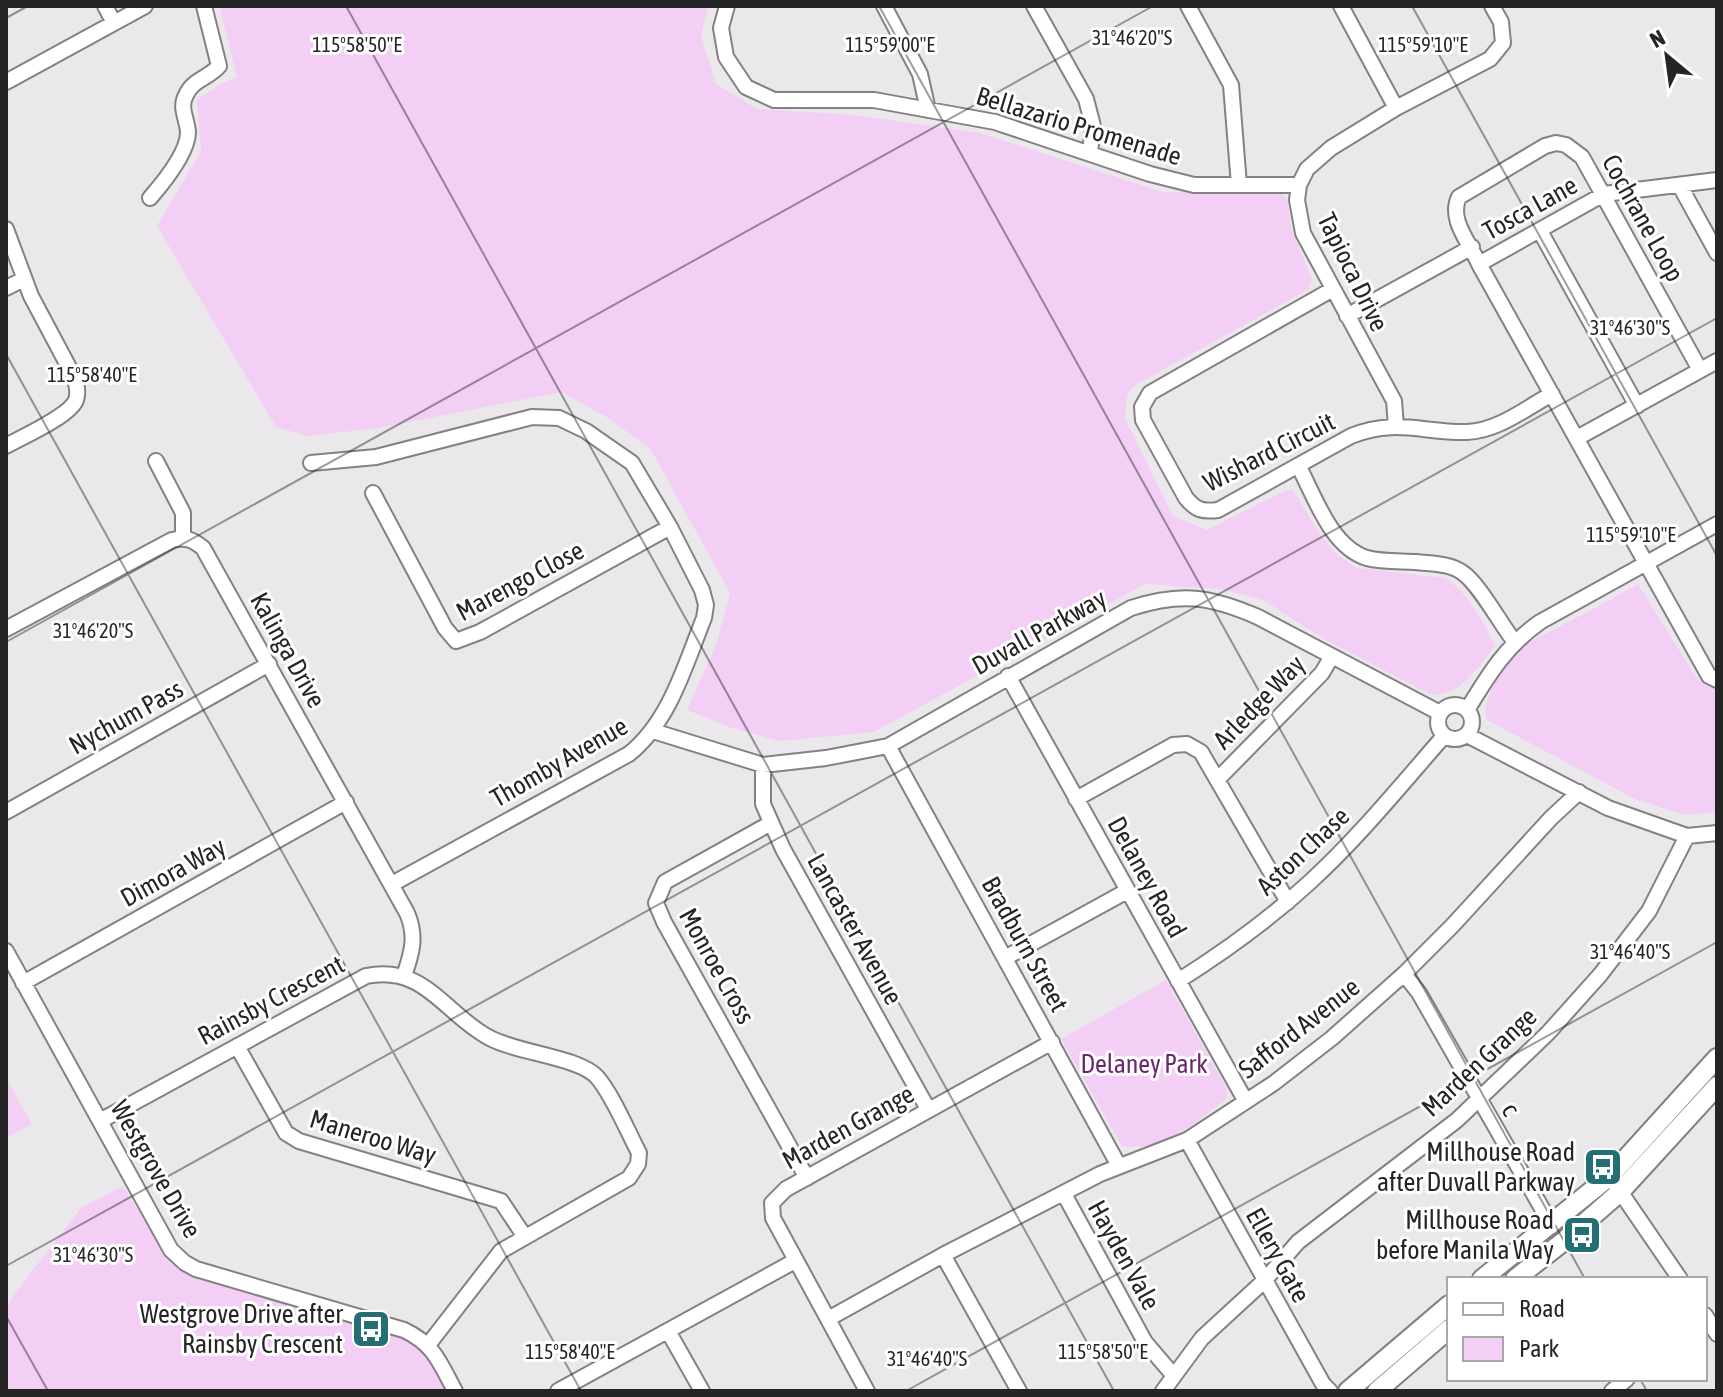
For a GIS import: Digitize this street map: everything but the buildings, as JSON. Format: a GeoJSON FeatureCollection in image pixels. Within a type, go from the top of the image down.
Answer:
{"type":"FeatureCollection","features":[{"type":"Feature","properties":{"kind":"main road"},"geometry":{"type":"LineString","coordinates":[[1518,1277],[1564,1241],[1615,1184],[1717,1058]]}},
{"type":"Feature","properties":{"kind":"main road"},"geometry":{"type":"LineString","coordinates":[[1485,1277],[1615,1184],[1717,1086]]}},
{"type":"Feature","properties":{"kind":"main road"},"geometry":{"type":"LineString","coordinates":[[1348,1391],[1447,1307]]}},
{"type":"Feature","properties":{"kind":"main road"},"geometry":{"type":"LineString","coordinates":[[1377,1391],[1447,1331]]}},
{"type":"Feature","properties":{"kind":"street"},"geometry":{"type":"LineString","coordinates":[[105,6],[114,23]]}},
{"type":"Feature","properties":{"kind":"street"},"geometry":{"type":"LineString","coordinates":[[6,82],[145,6]]}},
{"type":"Feature","properties":{"kind":"street"},"geometry":{"type":"LineString","coordinates":[[150,198],[170,175],[187,139],[188,130],[182,108],[190,86],[214,73],[219,66],[204,6]]}},
{"type":"Feature","properties":{"kind":"street","name":"Bellazario Promenade"},"geometry":{"type":"LineString","coordinates":[[727,6],[721,28],[726,57],[746,87],[774,100],[874,100],[995,122],[1150,174],[1194,185],[1299,185]]}},
{"type":"Feature","properties":{"kind":"street"},"geometry":{"type":"LineString","coordinates":[[884,6],[920,74],[928,110]]}},
{"type":"Feature","properties":{"kind":"street"},"geometry":{"type":"LineString","coordinates":[[1034,6],[1086,99],[1093,126],[1090,152]]}},
{"type":"Feature","properties":{"kind":"street"},"geometry":{"type":"LineString","coordinates":[[1188,6],[1231,85],[1239,185]]}},
{"type":"Feature","properties":{"kind":"street"},"geometry":{"type":"LineString","coordinates":[[1341,6],[1396,108]]}},
{"type":"Feature","properties":{"kind":"street","name":"Tapioca Drive"},"geometry":{"type":"LineString","coordinates":[[1396,426],[1394,401],[1303,233],[1298,216],[1299,185],[1307,169],[1331,148],[1396,108],[1490,59],[1503,43],[1501,22],[1492,6]]}},
{"type":"Feature","properties":{"kind":"street","name":"Cochrane Loop"},"geometry":{"type":"LineString","coordinates":[[1700,370],[1604,194],[1575,149],[1556,143],[1545,146],[1459,197],[1455,217],[1479,264],[1709,676],[1717,680]]}},
{"type":"Feature","properties":{"kind":"street"},"geometry":{"type":"LineString","coordinates":[[1604,194],[1717,180]]}},
{"type":"Feature","properties":{"kind":"street"},"geometry":{"type":"LineString","coordinates":[[1680,186],[1717,253]]}},
{"type":"Feature","properties":{"kind":"street","name":"Tosca Lane"},"geometry":{"type":"LineString","coordinates":[[1479,264],[1604,194]]}},
{"type":"Feature","properties":{"kind":"street"},"geometry":{"type":"LineString","coordinates":[[6,230],[24,279],[78,388],[76,402],[65,412],[6,446]]}},
{"type":"Feature","properties":{"kind":"street"},"geometry":{"type":"LineString","coordinates":[[1540,231],[1637,406]]}},
{"type":"Feature","properties":{"kind":"street"},"geometry":{"type":"LineString","coordinates":[[1347,316],[1472,247]]}},
{"type":"Feature","properties":{"kind":"street"},"geometry":{"type":"LineString","coordinates":[[6,288],[24,279]]}},
{"type":"Feature","properties":{"kind":"street","name":"Wishard Circuit"},"geometry":{"type":"LineString","coordinates":[[1333,289],[1150,393],[1142,407],[1143,420],[1194,507],[1203,512],[1218,510],[1351,436],[1372,428],[1396,426],[1468,432],[1491,427],[1552,394]]}},
{"type":"Feature","properties":{"kind":"street"},"geometry":{"type":"LineString","coordinates":[[1577,438],[1717,361]]}},
{"type":"Feature","properties":{"kind":"street","name":"Thomby Avenue"},"geometry":{"type":"LineString","coordinates":[[311,463],[376,457],[532,417],[559,418],[586,431],[632,463],[670,527],[702,590],[706,605],[704,618],[673,694],[647,740],[629,754],[392,884]]}},
{"type":"Feature","properties":{"kind":"street"},"geometry":{"type":"LineString","coordinates":[[6,629],[172,540],[183,538],[183,513],[156,461]]}},
{"type":"Feature","properties":{"kind":"street"},"geometry":{"type":"LineString","coordinates":[[1299,467],[1331,527],[1351,551],[1368,558],[1443,565],[1461,571],[1475,583],[1514,641]]}},
{"type":"Feature","properties":{"kind":"street","name":"Marengo Close"},"geometry":{"type":"LineString","coordinates":[[373,493],[445,628],[456,641],[480,632],[670,527]]}},
{"type":"Feature","properties":{"kind":"street"},"geometry":{"type":"LineString","coordinates":[[1467,710],[1514,641],[1540,622],[1717,524]]}},
{"type":"Feature","properties":{"kind":"street","name":"Kalinga Drive"},"geometry":{"type":"LineString","coordinates":[[183,538],[193,540],[203,548],[414,927],[414,948],[404,976]]}},
{"type":"Feature","properties":{"kind":"street","name":"Duvall Parkway"},"geometry":{"type":"LineString","coordinates":[[653,731],[763,765],[826,758],[888,746],[1131,608],[1162,598],[1227,603],[1440,713]]}},
{"type":"Feature","properties":{"kind":"street","name":"Arledge Way"},"geometry":{"type":"LineString","coordinates":[[1218,779],[1322,673],[1332,656]]}},
{"type":"Feature","properties":{"kind":"street","name":"Nychum Pass"},"geometry":{"type":"LineString","coordinates":[[6,812],[269,664]]}},
{"type":"Feature","properties":{"kind":"street","name":"Delaney Road"},"geometry":{"type":"LineString","coordinates":[[1008,676],[1245,1100]]}},
{"type":"Feature","properties":{"kind":"street"},"geometry":{"type":"LineString","coordinates":[[1452,705],[1467,710],[1472,719],[1467,735],[1458,739],[1444,736],[1438,725],[1440,713],[1452,705]]}},
{"type":"Feature","properties":{"kind":"street"},"geometry":{"type":"LineString","coordinates":[[1467,735],[1608,808],[1687,836],[1717,833]]}},
{"type":"Feature","properties":{"kind":"street","name":"Aston Chase"},"geometry":{"type":"LineString","coordinates":[[1178,981],[1288,902],[1365,826],[1444,736]]}},
{"type":"Feature","properties":{"kind":"street"},"geometry":{"type":"LineString","coordinates":[[1076,799],[1173,745],[1187,744],[1201,752],[1288,902]]}},
{"type":"Feature","properties":{"kind":"street","name":"Bradburn Street"},"geometry":{"type":"LineString","coordinates":[[888,746],[1119,1166]]}},
{"type":"Feature","properties":{"kind":"street","name":"Lancaster Avenue"},"geometry":{"type":"LineString","coordinates":[[763,765],[763,804],[771,823],[928,1109]]}},
{"type":"Feature","properties":{"kind":"street","name":"Safford Avenue"},"geometry":{"type":"LineString","coordinates":[[828,1319],[943,1255],[1119,1166],[1187,1140],[1274,1083],[1332,1038],[1404,974],[1579,792]]}},
{"type":"Feature","properties":{"kind":"street","name":"Dimora Way"},"geometry":{"type":"LineString","coordinates":[[23,983],[346,802]]}},
{"type":"Feature","properties":{"kind":"street","name":"Monroe Cross"},"geometry":{"type":"LineString","coordinates":[[771,823],[665,882],[656,903],[807,1178]]}},
{"type":"Feature","properties":{"kind":"street","name":"Marden Grange"},"geometry":{"type":"LineString","coordinates":[[1163,1391],[1202,1338],[1264,1281],[1298,1242],[1457,1120],[1548,1033],[1600,975],[1649,911],[1687,836]]}},
{"type":"Feature","properties":{"kind":"street"},"geometry":{"type":"LineString","coordinates":[[1005,958],[1127,891]]}},
{"type":"Feature","properties":{"kind":"street","name":"Westgrove Drive"},"geometry":{"type":"LineString","coordinates":[[6,951],[171,1250],[196,1269],[404,1330],[428,1345]]}},
{"type":"Feature","properties":{"kind":"street","name":"Rainsby Crescent"},"geometry":{"type":"LineString","coordinates":[[100,1121],[366,976],[386,972],[404,976]]}},
{"type":"Feature","properties":{"kind":"street","name":"c"},"geometry":{"type":"LineString","coordinates":[[1404,974],[1419,993],[1552,1226]]}},
{"type":"Feature","properties":{"kind":"street"},"geometry":{"type":"LineString","coordinates":[[404,976],[429,990],[488,1038],[586,1067],[598,1078],[639,1153],[638,1164],[629,1178],[501,1251],[428,1345],[455,1391]]}},
{"type":"Feature","properties":{"kind":"street","name":"Marden Grange"},"geometry":{"type":"LineString","coordinates":[[867,1391],[773,1218],[772,1203],[786,1189],[1052,1042]]}},
{"type":"Feature","properties":{"kind":"street","name":"Maneroo Way"},"geometry":{"type":"LineString","coordinates":[[237,1046],[286,1133],[299,1141],[501,1201],[525,1237]]}},
{"type":"Feature","properties":{"kind":"street","name":"Ellery Gate"},"geometry":{"type":"LineString","coordinates":[[1187,1140],[1264,1281],[1323,1384],[1330,1391]]}},
{"type":"Feature","properties":{"kind":"street"},"geometry":{"type":"LineString","coordinates":[[1615,1184],[1679,1277]]}},
{"type":"Feature","properties":{"kind":"street","name":"Hayden Vale"},"geometry":{"type":"LineString","coordinates":[[1064,1194],[1145,1342],[1174,1376]]}},
{"type":"Feature","properties":{"kind":"street"},"geometry":{"type":"LineString","coordinates":[[943,1255],[1019,1391]]}},
{"type":"Feature","properties":{"kind":"street"},"geometry":{"type":"LineString","coordinates":[[558,1391],[795,1261]]}},
{"type":"Feature","properties":{"kind":"street"},"geometry":{"type":"LineString","coordinates":[[668,1331],[702,1391]]}},
{"type":"Feature","properties":{"kind":"green space"},"geometry":{"type":"Polygon","coordinates":[[[219,6],[708,6],[701,36],[716,84],[757,109],[855,115],[980,133],[1163,192],[1278,191],[1287,199],[1291,228],[1312,279],[1309,289],[1135,385],[1127,395],[1125,419],[1173,516],[1207,530],[1284,491],[1293,490],[1337,555],[1357,568],[1445,578],[1468,599],[1495,646],[1461,685],[1443,694],[1432,695],[1326,640],[1263,600],[1220,589],[1145,584],[874,732],[780,741],[729,727],[687,710],[716,645],[730,593],[650,448],[605,416],[561,392],[379,428],[307,436],[276,427],[157,226],[201,151],[197,100],[237,77],[219,6]]]}},
{"type":"Feature","properties":{"kind":"green space"},"geometry":{"type":"Polygon","coordinates":[[[1638,584],[1698,680],[1717,684],[1717,812],[1685,815],[1635,799],[1487,720],[1487,702],[1491,691],[1524,646],[1638,584]]]}},
{"type":"Feature","properties":{"kind":"green space","name":"Delaney Park"},"geometry":{"type":"Polygon","coordinates":[[[1166,980],[1228,1091],[1226,1099],[1165,1140],[1137,1147],[1122,1146],[1061,1039],[1166,980]]]}},
{"type":"Feature","properties":{"kind":"green space"},"geometry":{"type":"Polygon","coordinates":[[[6,1078],[32,1124],[8,1137],[6,1134],[6,1078]]]}},
{"type":"Feature","properties":{"kind":"green space"},"geometry":{"type":"Polygon","coordinates":[[[123,1186],[165,1253],[398,1333],[429,1352],[450,1391],[6,1391],[6,1310],[13,1296],[81,1208],[123,1186]]]}},
{"type":"Feature","properties":{"kind":"place","name":"Millhouse Road after Duvall Parkway"},"geometry":{"type":"Point","coordinates":[1603,1167]}},
{"type":"Feature","properties":{"kind":"place","name":"Millhouse Road before Manila Way"},"geometry":{"type":"Point","coordinates":[1582,1235]}},
{"type":"Feature","properties":{"kind":"place","name":"Westgrove Drive after Rainsby Crescent"},"geometry":{"type":"Point","coordinates":[371,1329]}}]}
